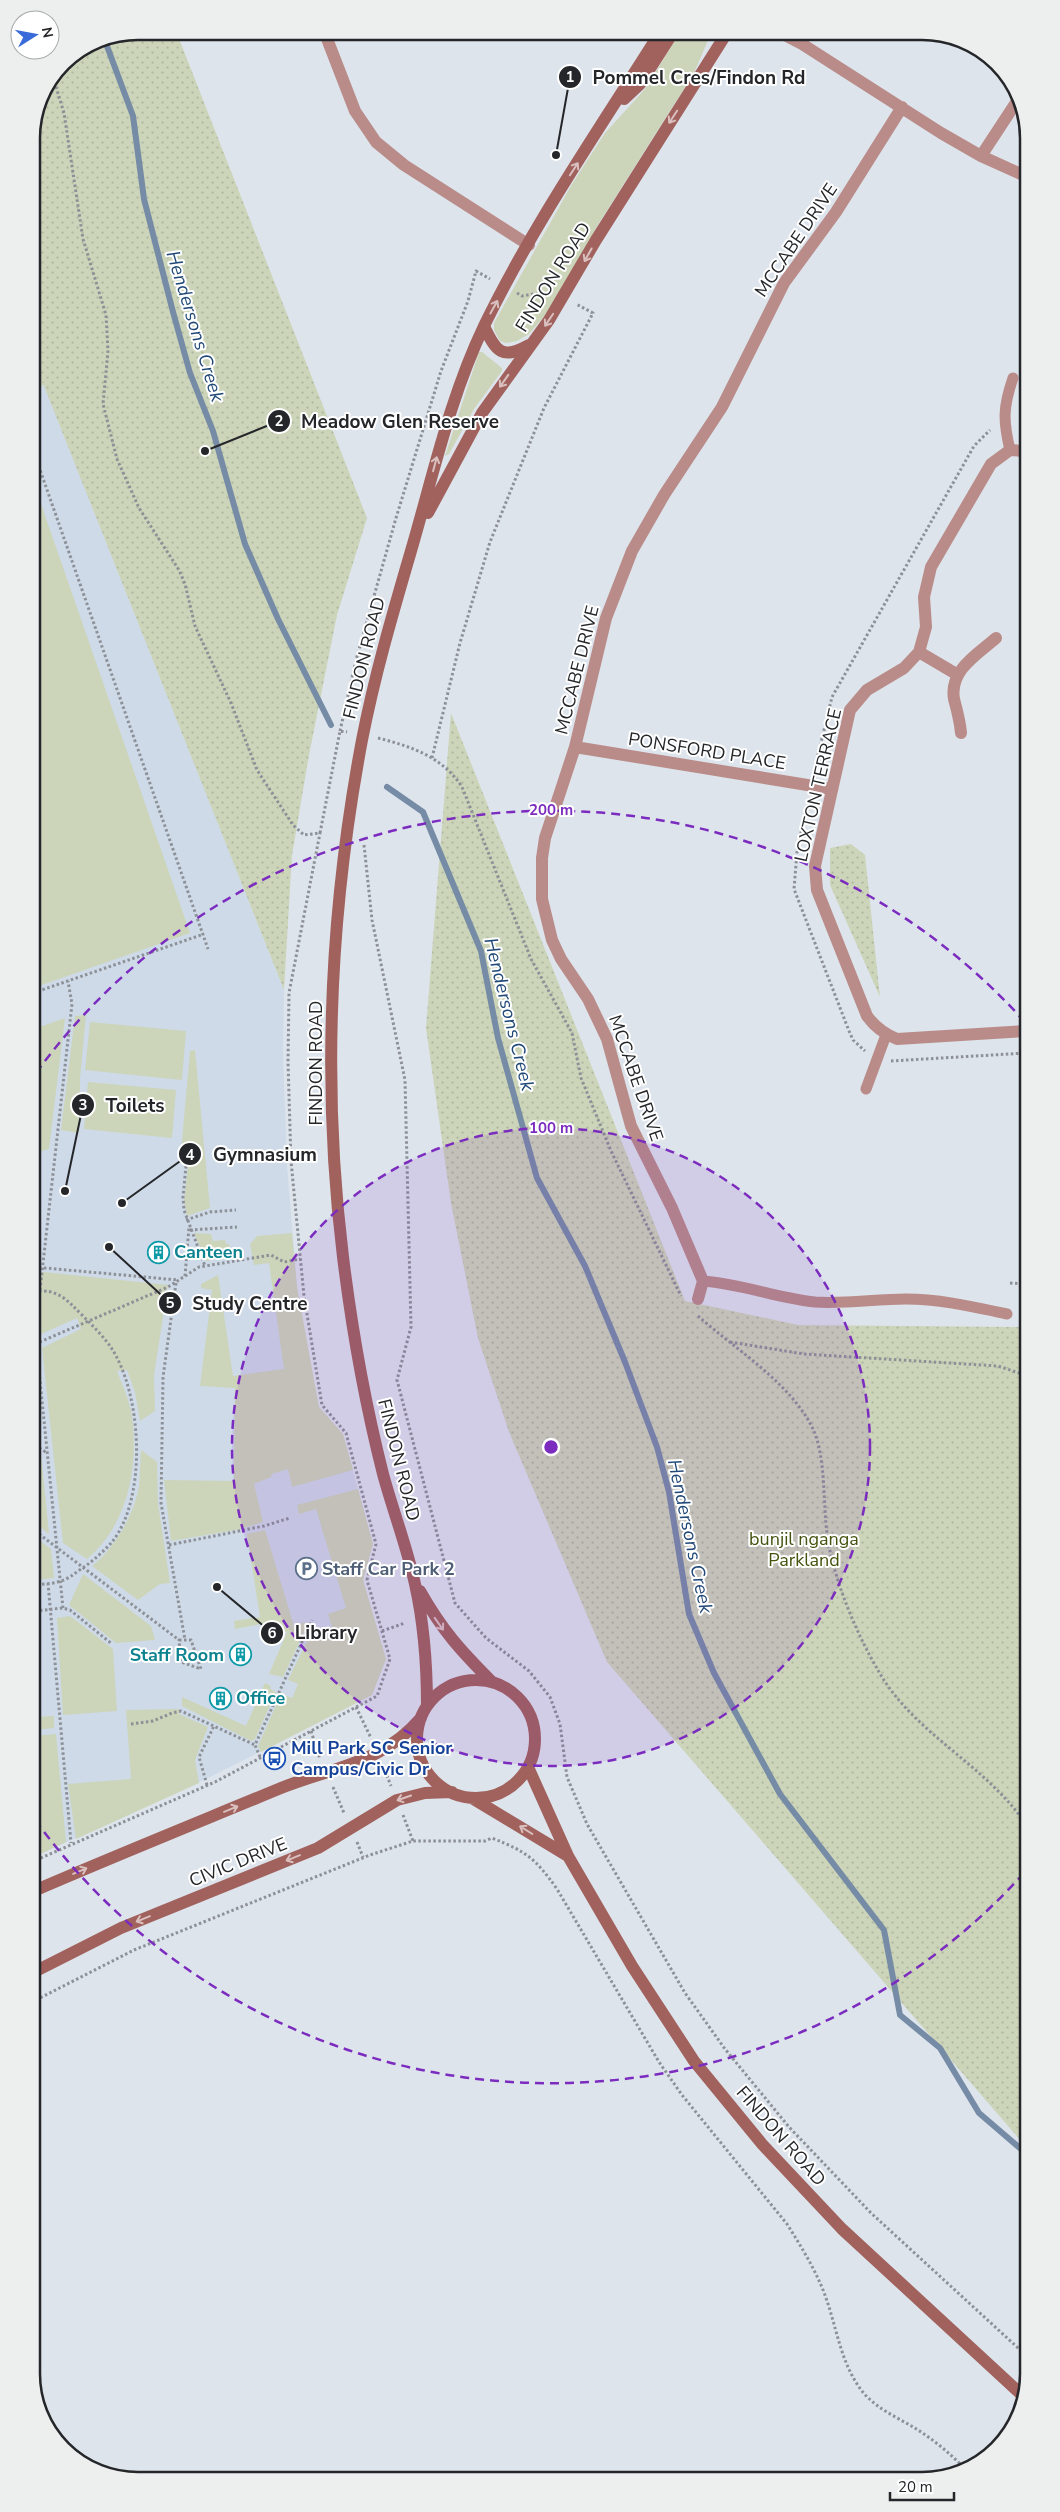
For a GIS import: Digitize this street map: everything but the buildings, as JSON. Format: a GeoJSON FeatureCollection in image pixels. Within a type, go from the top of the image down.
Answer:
{"type":"FeatureCollection","features":[{"type":"Feature","properties":{"kind":"main road","name":"FINDON ROAD"},"geometry":{"type":"LineString","coordinates":[[424,1712],[424,1638],[415,1582],[383,1471],[356,1346],[343,1259],[336,1191],[332,1078],[336,943],[353,794],[363,735],[384,645],[442,441],[484,326],[529,245],[655,40]]}},
{"type":"Feature","properties":{"kind":"main road"},"geometry":{"type":"LineString","coordinates":[[611,110],[640,84],[668,40]]}},
{"type":"Feature","properties":{"kind":"main road","name":"FINDON ROAD"},"geometry":{"type":"LineString","coordinates":[[413,544],[439,488],[482,412],[534,343],[564,298],[596,240],[723,40]]}},
{"type":"Feature","properties":{"kind":"main road"},"geometry":{"type":"LineString","coordinates":[[484,326],[492,344],[498,351],[508,354],[517,352],[534,343]]}},
{"type":"Feature","properties":{"kind":"main road","name":"FINDON ROAD"},"geometry":{"type":"LineString","coordinates":[[415,1582],[436,1620],[454,1644],[492,1682]]}},
{"type":"Feature","properties":{"kind":"main road"},"geometry":{"type":"LineString","coordinates":[[40,1888],[299,1780],[362,1762],[378,1754],[410,1731],[424,1712],[439,1693],[455,1684],[474,1680],[492,1682],[507,1688],[519,1699],[529,1712],[534,1730],[534,1749],[528,1767],[518,1780],[504,1790],[489,1796],[472,1798],[452,1792],[437,1783],[426,1769],[419,1753],[417,1736],[424,1712]]}},
{"type":"Feature","properties":{"kind":"main road","name":"FINDON ROAD"},"geometry":{"type":"LineString","coordinates":[[528,1767],[568,1856],[663,2015],[694,2061],[732,2109],[782,2166],[842,2229],[1018,2392]]}},
{"type":"Feature","properties":{"kind":"main road","name":"CIVIC DRIVE"},"geometry":{"type":"LineString","coordinates":[[40,1969],[122,1928],[297,1857],[351,1829],[397,1800],[425,1793],[452,1792]]}},
{"type":"Feature","properties":{"kind":"main road","name":"FINDON ROAD"},"geometry":{"type":"LineString","coordinates":[[472,1798],[568,1856]]}},
{"type":"Feature","properties":{"kind":"street"},"geometry":{"type":"LineString","coordinates":[[327,40],[355,111],[376,142],[404,165],[529,245]]}},
{"type":"Feature","properties":{"kind":"street"},"geometry":{"type":"LineString","coordinates":[[794,40],[981,156],[1020,174]]}},
{"type":"Feature","properties":{"kind":"street"},"geometry":{"type":"LineString","coordinates":[[797,40],[802,44]]}},
{"type":"Feature","properties":{"kind":"street"},"geometry":{"type":"LineString","coordinates":[[981,156],[1014,105]]}},
{"type":"Feature","properties":{"kind":"street","name":"MCCABE DRIVE"},"geometry":{"type":"LineString","coordinates":[[703,1282],[672,1208],[631,1126],[607,1039],[597,1017],[561,959],[546,920],[540,880],[542,858],[548,830],[575,746],[606,618],[618,582],[639,537],[664,495],[722,407],[784,282],[836,212],[902,107]]}},
{"type":"Feature","properties":{"kind":"street"},"geometry":{"type":"LineString","coordinates":[[1010,450],[1020,450]]}},
{"type":"Feature","properties":{"kind":"street","name":"LOXTON TERRACE"},"geometry":{"type":"LineString","coordinates":[[886,1035],[874,1026],[867,1016],[817,890],[815,866],[850,710],[867,690],[904,668],[919,652],[926,627],[924,597],[931,566],[986,470],[997,458],[1010,450]]}},
{"type":"Feature","properties":{"kind":"street"},"geometry":{"type":"LineString","coordinates":[[961,733],[954,697],[954,686],[958,675],[970,659],[996,638]]}},
{"type":"Feature","properties":{"kind":"street"},"geometry":{"type":"LineString","coordinates":[[919,652],[958,675]]}},
{"type":"Feature","properties":{"kind":"street","name":"PONSFORD PLACE"},"geometry":{"type":"LineString","coordinates":[[575,746],[832,789]]}},
{"type":"Feature","properties":{"kind":"street"},"geometry":{"type":"LineString","coordinates":[[886,1035],[897,1039],[909,1039],[1020,1031]]}},
{"type":"Feature","properties":{"kind":"street"},"geometry":{"type":"LineString","coordinates":[[698,1299],[703,1282]]}},
{"type":"Feature","properties":{"kind":"lane"},"geometry":{"type":"LineString","coordinates":[[1010,450],[1005,425],[1006,398],[1013,378]]}},
{"type":"Feature","properties":{"kind":"lane"},"geometry":{"type":"LineString","coordinates":[[866,1089],[886,1035]]}},
{"type":"Feature","properties":{"kind":"lane"},"geometry":{"type":"LineString","coordinates":[[703,1282],[738,1285],[815,1302],[851,1303],[930,1300],[1007,1314]]}},
{"type":"Feature","properties":{"kind":"path"},"geometry":{"type":"LineString","coordinates":[[55,85],[64,113],[83,239],[106,315],[108,351],[103,404],[117,459],[140,508],[179,570],[185,584],[195,626],[231,703],[257,770],[298,832],[304,835],[320,833]]}},
{"type":"Feature","properties":{"kind":"path"},"geometry":{"type":"LineString","coordinates":[[432,758],[474,594],[496,526],[544,408],[593,313],[564,298]]}},
{"type":"Feature","properties":{"kind":"path"},"geometry":{"type":"LineString","coordinates":[[1005,425],[985,434],[974,446],[840,680],[826,713],[815,767],[818,772],[812,804],[806,809],[797,852],[794,889],[853,1040],[862,1049],[892,1062],[1020,1053]]}},
{"type":"Feature","properties":{"kind":"path"},"geometry":{"type":"LineString","coordinates":[[40,469],[208,949]]}},
{"type":"Feature","properties":{"kind":"path"},"geometry":{"type":"LineString","coordinates":[[378,748],[379,739]]}},
{"type":"Feature","properties":{"kind":"path"},"geometry":{"type":"LineString","coordinates":[[40,1858],[207,1785],[377,1696],[390,1659],[367,1580],[376,1544],[346,1433],[322,1404],[300,1259],[291,1161],[288,1062],[289,993],[334,764]]}},
{"type":"Feature","properties":{"kind":"path"},"geometry":{"type":"LineString","coordinates":[[364,838],[372,920],[405,1080],[411,1327],[397,1380],[455,1603],[486,1638],[530,1671],[550,1697],[560,1724],[567,1776],[587,1824],[685,1993],[720,2042],[789,2127],[864,2206],[1020,2350]]}},
{"type":"Feature","properties":{"kind":"path"},"geometry":{"type":"LineString","coordinates":[[40,991],[204,934]]}},
{"type":"Feature","properties":{"kind":"path"},"geometry":{"type":"LineString","coordinates":[[40,1584],[60,1582],[84,1567],[113,1541],[123,1521],[134,1483],[136,1456],[137,1428],[130,1392],[111,1347],[56,1292],[40,1290],[72,1004],[68,981]]}},
{"type":"Feature","properties":{"kind":"path"},"geometry":{"type":"LineString","coordinates":[[186,1166],[183,1197],[186,1220],[205,1266]]}},
{"type":"Feature","properties":{"kind":"path"},"geometry":{"type":"LineString","coordinates":[[186,1220],[210,1212],[236,1210]]}},
{"type":"Feature","properties":{"kind":"path"},"geometry":{"type":"LineString","coordinates":[[190,1228],[237,1227]]}},
{"type":"Feature","properties":{"kind":"path"},"geometry":{"type":"LineString","coordinates":[[185,1276],[190,1228]]}},
{"type":"Feature","properties":{"kind":"path"},"geometry":{"type":"LineString","coordinates":[[40,1342],[178,1282],[199,1267],[271,1255],[284,1262],[300,1259]]}},
{"type":"Feature","properties":{"kind":"path"},"geometry":{"type":"LineString","coordinates":[[43,1267],[178,1282]]}},
{"type":"Feature","properties":{"kind":"path"},"geometry":{"type":"LineString","coordinates":[[178,1282],[163,1377],[161,1503],[186,1640]]}},
{"type":"Feature","properties":{"kind":"path"},"geometry":{"type":"LineString","coordinates":[[1010,1283],[1020,1284]]}},
{"type":"Feature","properties":{"kind":"path"},"geometry":{"type":"LineString","coordinates":[[729,1342],[804,1354],[998,1366],[1020,1373]]}},
{"type":"Feature","properties":{"kind":"path"},"geometry":{"type":"LineString","coordinates":[[40,1389],[63,1608]]}},
{"type":"Feature","properties":{"kind":"path"},"geometry":{"type":"LineString","coordinates":[[40,1449],[47,1453]]}},
{"type":"Feature","properties":{"kind":"path"},"geometry":{"type":"LineString","coordinates":[[169,1545],[264,1526],[290,1518]]}},
{"type":"Feature","properties":{"kind":"path"},"geometry":{"type":"LineString","coordinates":[[40,1535],[180,1640],[191,1640],[201,1669],[181,1662],[180,1640]]}},
{"type":"Feature","properties":{"kind":"path"},"geometry":{"type":"LineString","coordinates":[[832,1557],[864,1643],[892,1693],[928,1730],[998,1789],[1020,1817]]}},
{"type":"Feature","properties":{"kind":"path"},"geometry":{"type":"LineString","coordinates":[[48,1583],[71,1843]]}},
{"type":"Feature","properties":{"kind":"path"},"geometry":{"type":"LineString","coordinates":[[40,1611],[63,1608],[70,1610],[112,1644]]}},
{"type":"Feature","properties":{"kind":"path"},"geometry":{"type":"LineString","coordinates":[[255,1745],[312,1620]]}},
{"type":"Feature","properties":{"kind":"path"},"geometry":{"type":"LineString","coordinates":[[356,1707],[378,1754],[413,1841]]}},
{"type":"Feature","properties":{"kind":"path"},"geometry":{"type":"LineString","coordinates":[[130,1724],[153,1721],[177,1711],[255,1745],[260,1757]]}},
{"type":"Feature","properties":{"kind":"path"},"geometry":{"type":"LineString","coordinates":[[207,1785],[199,1757],[214,1726]]}},
{"type":"Feature","properties":{"kind":"path"},"geometry":{"type":"LineString","coordinates":[[310,1731],[363,1858]]}},
{"type":"Feature","properties":{"kind":"path"},"geometry":{"type":"LineString","coordinates":[[40,1998],[134,1950],[363,1858],[413,1841],[486,1841],[492,1838],[530,1856],[542,1868],[682,2095],[787,2224],[802,2247],[826,2298],[845,2359],[853,2378],[874,2403],[941,2447],[960,2464]]}},
{"type":"Feature","properties":{"kind":"shaded area"},"geometry":{"type":"Polygon","coordinates":[[[44,385],[284,990],[283,1055],[287,1165],[297,1287],[318,1406],[343,1434],[373,1544],[363,1580],[386,1659],[372,1695],[210,1777],[40,1854],[40,387],[44,385]]]}},
{"type":"Feature","properties":{"kind":"green space"},"geometry":{"type":"Polygon","coordinates":[[[138,40],[180,40],[367,518],[337,615],[309,755],[292,855],[284,990],[40,376],[40,132],[43,113],[53,89],[73,64],[89,53],[113,43],[138,40]]]}},
{"type":"Feature","properties":{"kind":"green space"},"geometry":{"type":"Polygon","coordinates":[[[675,40],[708,40],[694,73],[599,223],[548,312],[529,334],[517,341],[506,343],[500,341],[494,330],[494,323],[572,184],[605,133],[645,89],[675,40]]]}},
{"type":"Feature","properties":{"kind":"green space"},"geometry":{"type":"Polygon","coordinates":[[[479,352],[482,352],[502,368],[502,371],[474,409],[449,454],[445,456],[479,352]]]}},
{"type":"Feature","properties":{"kind":"green space"},"geometry":{"type":"Polygon","coordinates":[[[40,375],[44,385],[40,387],[40,375]]]}},
{"type":"Feature","properties":{"kind":"green space"},"geometry":{"type":"Polygon","coordinates":[[[40,501],[190,933],[40,986],[40,501]]]}},
{"type":"Feature","properties":{"kind":"green space","name":"bunjil nganga Parkland"},"geometry":{"type":"Polygon","coordinates":[[[451,713],[685,1301],[798,1325],[1020,1327],[1020,2140],[607,1662],[509,1432],[478,1338],[451,1203],[426,1028],[451,713]]]}},
{"type":"Feature","properties":{"kind":"green space"},"geometry":{"type":"Polygon","coordinates":[[[851,844],[865,855],[880,997],[830,885],[830,848],[851,844]]]}},
{"type":"Feature","properties":{"kind":"green space"},"geometry":{"type":"Polygon","coordinates":[[[86,1015],[80,1079],[79,1133],[61,1130],[75,1016],[86,1015]]]}},
{"type":"Feature","properties":{"kind":"green space"},"geometry":{"type":"Polygon","coordinates":[[[65,1018],[49,1149],[40,1151],[40,1027],[65,1018]]]}},
{"type":"Feature","properties":{"kind":"green space"},"geometry":{"type":"Polygon","coordinates":[[[90,1022],[186,1031],[182,1080],[85,1070],[90,1022]]]}},
{"type":"Feature","properties":{"kind":"green space"},"geometry":{"type":"Polygon","coordinates":[[[195,1050],[210,1208],[187,1216],[184,1201],[188,1165],[180,1163],[190,1051],[195,1050]]]}},
{"type":"Feature","properties":{"kind":"green space"},"geometry":{"type":"Polygon","coordinates":[[[88,1082],[176,1090],[172,1138],[84,1129],[88,1082]]]}},
{"type":"Feature","properties":{"kind":"green space"},"geometry":{"type":"Polygon","coordinates":[[[194,1233],[211,1234],[213,1241],[225,1240],[226,1244],[229,1244],[231,1256],[206,1261],[194,1233]]]}},
{"type":"Feature","properties":{"kind":"green space"},"geometry":{"type":"Polygon","coordinates":[[[292,1233],[297,1287],[319,1407],[343,1434],[353,1470],[292,1487],[288,1469],[272,1474],[271,1477],[254,1484],[263,1522],[241,1529],[171,1541],[164,1480],[234,1481],[235,1388],[200,1386],[212,1290],[201,1288],[201,1284],[218,1275],[233,1376],[284,1369],[269,1263],[254,1265],[250,1244],[257,1236],[292,1233]]]}},
{"type":"Feature","properties":{"kind":"green space"},"geometry":{"type":"Polygon","coordinates":[[[40,1272],[168,1285],[154,1375],[155,1411],[140,1421],[135,1392],[127,1370],[117,1371],[131,1411],[134,1451],[132,1471],[122,1511],[101,1545],[87,1559],[63,1543],[42,1348],[81,1329],[77,1318],[41,1334],[40,1272]]]}},
{"type":"Feature","properties":{"kind":"green space"},"geometry":{"type":"Polygon","coordinates":[[[141,1450],[157,1462],[158,1503],[170,1583],[160,1584],[138,1600],[92,1566],[116,1540],[133,1508],[139,1486],[141,1450]]]}},
{"type":"Feature","properties":{"kind":"green space"},"geometry":{"type":"Polygon","coordinates":[[[40,1452],[41,1453],[49,1534],[40,1527],[40,1452]]]}},
{"type":"Feature","properties":{"kind":"green space"},"geometry":{"type":"Polygon","coordinates":[[[358,1489],[373,1544],[363,1580],[386,1659],[372,1695],[261,1752],[258,1746],[281,1694],[292,1698],[298,1684],[288,1680],[307,1641],[334,1633],[328,1614],[346,1608],[316,1509],[299,1514],[297,1505],[358,1489]]]}},
{"type":"Feature","properties":{"kind":"green space"},"geometry":{"type":"Polygon","coordinates":[[[265,1530],[294,1626],[305,1622],[306,1628],[283,1677],[269,1674],[287,1632],[266,1623],[235,1629],[234,1621],[260,1617],[247,1534],[265,1530]]]}},
{"type":"Feature","properties":{"kind":"green space"},"geometry":{"type":"Polygon","coordinates":[[[40,1541],[51,1549],[54,1578],[40,1579],[40,1541]]]}},
{"type":"Feature","properties":{"kind":"green space"},"geometry":{"type":"Polygon","coordinates":[[[83,1574],[151,1626],[155,1640],[116,1643],[69,1605],[83,1574]]]}},
{"type":"Feature","properties":{"kind":"green space"},"geometry":{"type":"Polygon","coordinates":[[[70,1616],[113,1649],[117,1711],[63,1715],[57,1618],[70,1616]]]}},
{"type":"Feature","properties":{"kind":"green space"},"geometry":{"type":"Polygon","coordinates":[[[265,1683],[276,1692],[255,1739],[251,1741],[182,1706],[182,1697],[246,1726],[265,1683]]]}},
{"type":"Feature","properties":{"kind":"green space"},"geometry":{"type":"Polygon","coordinates":[[[179,1709],[179,1714],[208,1727],[195,1760],[199,1783],[76,1839],[68,1784],[131,1779],[126,1710],[179,1709]]]}},
{"type":"Feature","properties":{"kind":"green space"},"geometry":{"type":"Polygon","coordinates":[[[54,1716],[54,1728],[40,1729],[40,1717],[54,1716]]]}},
{"type":"Feature","properties":{"kind":"green space"},"geometry":{"type":"Polygon","coordinates":[[[56,1734],[66,1842],[40,1854],[40,1736],[56,1734]]]}},
{"type":"Feature","properties":{"kind":"waterway","name":"Hendersons Creek"},"geometry":{"type":"LineString","coordinates":[[107,45],[133,116],[144,199],[173,312],[190,373],[213,431],[245,544],[278,619],[331,725]]}},
{"type":"Feature","properties":{"kind":"waterway","name":"Hendersons Creek"},"geometry":{"type":"LineString","coordinates":[[387,787],[423,812],[481,951],[498,1038],[537,1178],[585,1266],[625,1362],[657,1447],[669,1492],[689,1614],[714,1673],[780,1794],[884,1930],[900,2015],[940,2048],[979,2113],[1020,2148]]}},
{"type":"Feature","properties":{"kind":"place","name":"Pommel Cres/Findon Rd"},"geometry":{"type":"Point","coordinates":[556,155]}},
{"type":"Feature","properties":{"kind":"place","name":"Meadow Glen Reserve"},"geometry":{"type":"Point","coordinates":[205,451]}},
{"type":"Feature","properties":{"kind":"place","name":"Toilets"},"geometry":{"type":"Point","coordinates":[65,1191]}},
{"type":"Feature","properties":{"kind":"place","name":"Gymnasium"},"geometry":{"type":"Point","coordinates":[122,1203]}},
{"type":"Feature","properties":{"kind":"place","name":"Study Centre"},"geometry":{"type":"Point","coordinates":[109,1247]}},
{"type":"Feature","properties":{"kind":"place","name":"Canteen"},"geometry":{"type":"Point","coordinates":[158,1252]}},
{"type":"Feature","properties":{"kind":"place","name":"Staff Car Park 2"},"geometry":{"type":"Point","coordinates":[306,1569]}},
{"type":"Feature","properties":{"kind":"place","name":"Library"},"geometry":{"type":"Point","coordinates":[217,1587]}},
{"type":"Feature","properties":{"kind":"place","name":"Staff Room"},"geometry":{"type":"Point","coordinates":[240,1655]}},
{"type":"Feature","properties":{"kind":"place","name":"Office"},"geometry":{"type":"Point","coordinates":[220,1698]}},
{"type":"Feature","properties":{"kind":"place","name":"Mill Park SC Senior Campus/Civic Dr"},"geometry":{"type":"Point","coordinates":[275,1758]}}]}
